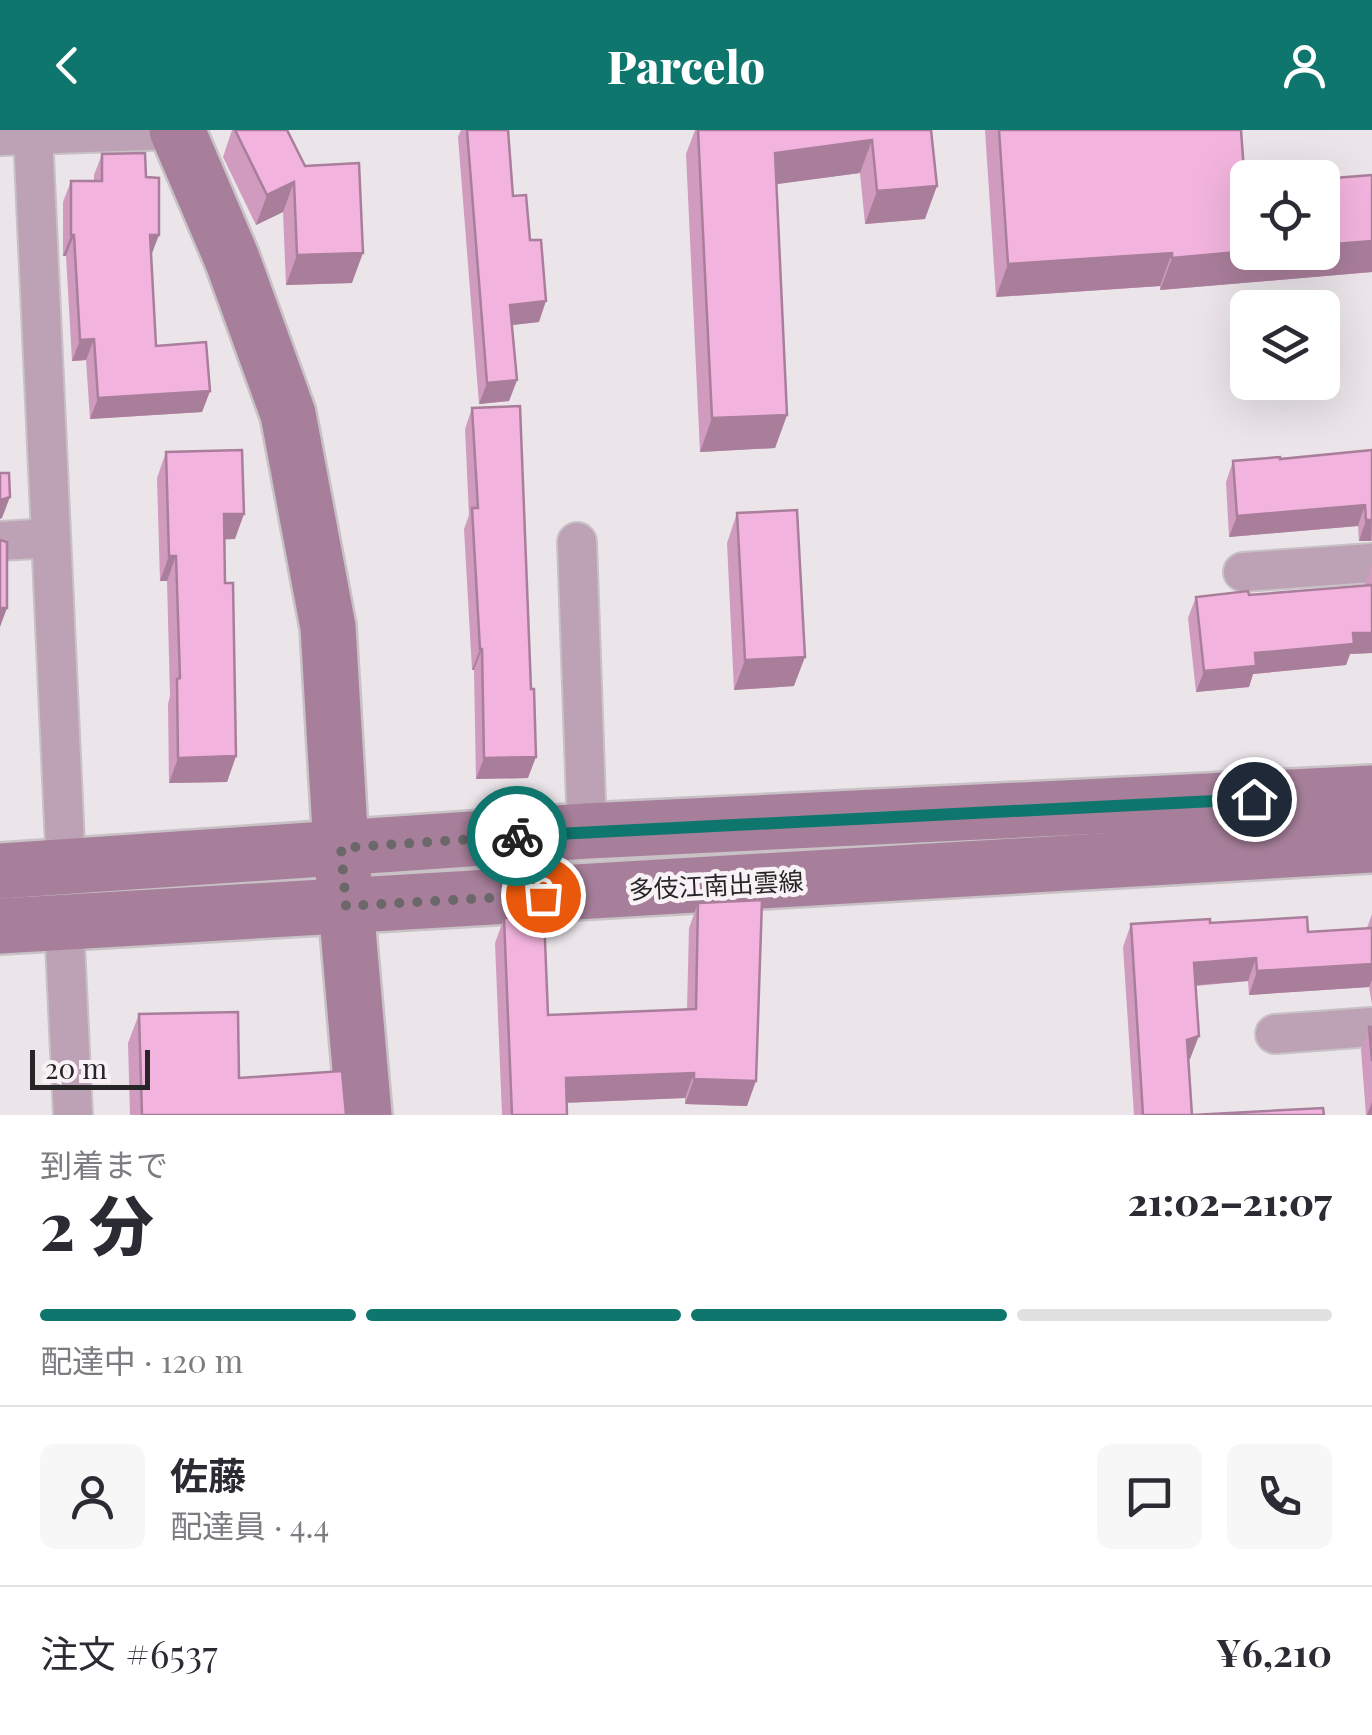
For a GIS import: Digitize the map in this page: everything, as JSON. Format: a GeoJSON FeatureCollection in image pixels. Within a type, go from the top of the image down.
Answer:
{"type":"FeatureCollection","features":[{"type":"Feature","properties":{"kind":"main road"},"geometry":{"type":"LineString","coordinates":[[175,130],[232,259],[288,414],[328,627],[341,848],[364,1115]]}},
{"type":"Feature","properties":{"kind":"main road"},"geometry":{"type":"LineString","coordinates":[[0,871],[587,831],[1372,793]]}},
{"type":"Feature","properties":{"kind":"main road","name":"多伎江南出雲線"},"geometry":{"type":"LineString","coordinates":[[0,926],[1372,845]]}},
{"type":"Feature","properties":{"kind":"street"},"geometry":{"type":"LineString","coordinates":[[66,868],[51,538],[16,136],[175,130]]}},
{"type":"Feature","properties":{"kind":"street"},"geometry":{"type":"LineString","coordinates":[[0,541],[51,538]]}},
{"type":"Feature","properties":{"kind":"street"},"geometry":{"type":"LineString","coordinates":[[577,542],[587,831]]}},
{"type":"Feature","properties":{"kind":"street"},"geometry":{"type":"LineString","coordinates":[[1242,572],[1372,563]]}},
{"type":"Feature","properties":{"kind":"street"},"geometry":{"type":"LineString","coordinates":[[64,924],[73,1115]]}},
{"type":"Feature","properties":{"kind":"street"},"geometry":{"type":"LineString","coordinates":[[1276,1034],[1372,1027]]}},
{"type":"Feature","properties":{"kind":"building"},"geometry":{"type":"Polygon","coordinates":[[[235,130],[287,130],[305,166],[359,163],[363,253],[297,255],[294,182],[267,195],[235,130]]]}},
{"type":"Feature","properties":{"kind":"building"},"geometry":{"type":"Polygon","coordinates":[[[467,130],[508,130],[513,196],[526,195],[530,240],[541,240],[546,301],[510,305],[517,380],[487,383],[467,130]]]}},
{"type":"Feature","properties":{"kind":"building"},"geometry":{"type":"Polygon","coordinates":[[[698,130],[931,130],[937,186],[877,191],[872,140],[775,153],[787,415],[712,418],[698,130]]]}},
{"type":"Feature","properties":{"kind":"building"},"geometry":{"type":"Polygon","coordinates":[[[999,130],[1241,130],[1243,160],[1230,160],[1230,253],[1008,264],[999,130]]]}},
{"type":"Feature","properties":{"kind":"building"},"geometry":{"type":"Polygon","coordinates":[[[145,153],[146,177],[159,178],[159,235],[150,235],[156,346],[206,342],[210,391],[98,398],[94,339],[80,340],[71,235],[71,181],[102,181],[102,154],[145,153]]]}},
{"type":"Feature","properties":{"kind":"building"},"geometry":{"type":"Polygon","coordinates":[[[1372,175],[1372,241],[1340,244],[1340,178],[1372,175]]]}},
{"type":"Feature","properties":{"kind":"building"},"geometry":{"type":"Polygon","coordinates":[[[520,406],[536,757],[484,758],[482,649],[472,508],[478,508],[472,408],[520,406]]]}},
{"type":"Feature","properties":{"kind":"building"},"geometry":{"type":"Polygon","coordinates":[[[242,450],[244,514],[224,514],[225,583],[233,583],[236,756],[178,758],[176,556],[169,556],[166,452],[242,450]]]}},
{"type":"Feature","properties":{"kind":"building"},"geometry":{"type":"Polygon","coordinates":[[[1372,450],[1372,520],[1366,520],[1365,505],[1237,516],[1233,461],[1372,450]]]}},
{"type":"Feature","properties":{"kind":"building"},"geometry":{"type":"Polygon","coordinates":[[[0,473],[9,473],[10,497],[0,500],[0,473]]]}},
{"type":"Feature","properties":{"kind":"building"},"geometry":{"type":"Polygon","coordinates":[[[797,510],[805,657],[745,660],[737,513],[797,510]]]}},
{"type":"Feature","properties":{"kind":"building"},"geometry":{"type":"Polygon","coordinates":[[[0,540],[7,542],[7,608],[0,608],[0,540]]]}},
{"type":"Feature","properties":{"kind":"building"},"geometry":{"type":"Polygon","coordinates":[[[1372,585],[1372,633],[1353,633],[1354,644],[1255,653],[1256,666],[1204,671],[1196,597],[1372,585]]]}},
{"type":"Feature","properties":{"kind":"building"},"geometry":{"type":"Polygon","coordinates":[[[762,900],[756,1081],[694,1079],[694,1073],[566,1078],[567,1115],[512,1115],[504,918],[544,916],[548,1015],[696,1009],[698,903],[762,900]]]}},
{"type":"Feature","properties":{"kind":"building"},"geometry":{"type":"Polygon","coordinates":[[[1307,917],[1308,932],[1372,928],[1372,964],[1257,971],[1256,958],[1194,963],[1199,1036],[1187,1040],[1192,1115],[1143,1115],[1131,924],[1307,917]]]}},
{"type":"Feature","properties":{"kind":"building"},"geometry":{"type":"Polygon","coordinates":[[[238,1012],[239,1078],[342,1071],[346,1115],[142,1115],[139,1014],[238,1012]]]}},
{"type":"Feature","properties":{"kind":"building"},"geometry":{"type":"Polygon","coordinates":[[[1323,1108],[1324,1115],[1192,1115],[1323,1108]]]}},
{"type":"Feature","properties":{"kind":"way so far"},"geometry":{"type":"LineString","coordinates":[[517,836],[341,848],[346,906],[543,895]]}},
{"type":"Feature","properties":{"kind":"route"},"geometry":{"type":"LineString","coordinates":[[517,836],[1254,799]]}}]}
